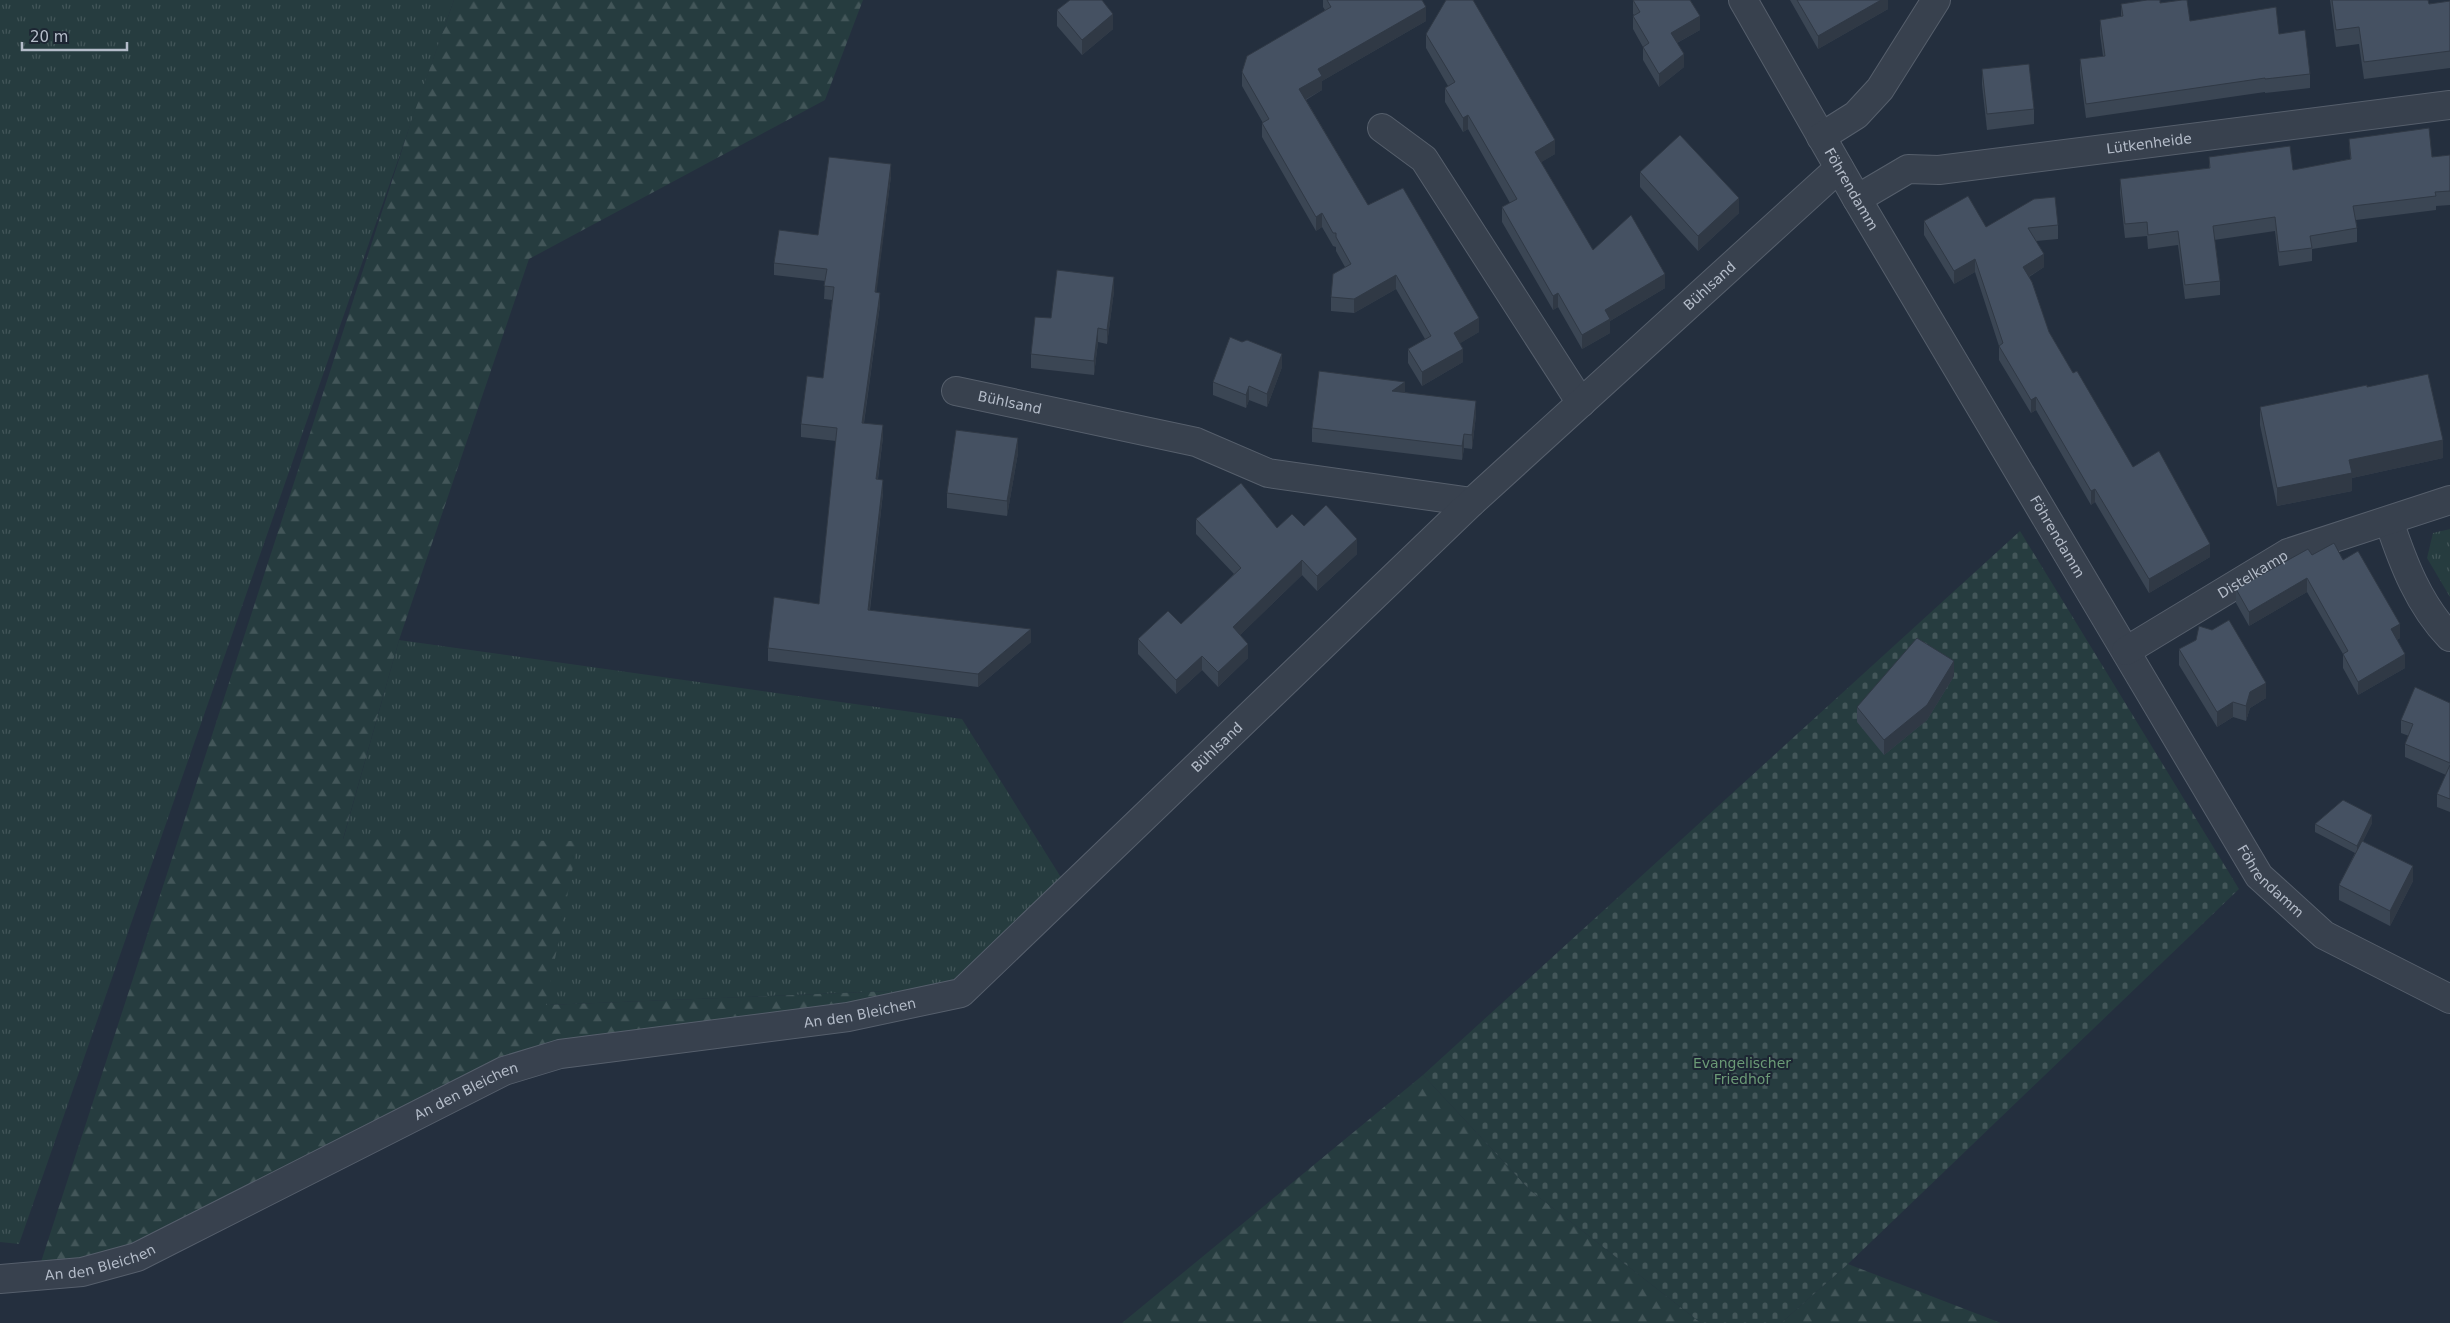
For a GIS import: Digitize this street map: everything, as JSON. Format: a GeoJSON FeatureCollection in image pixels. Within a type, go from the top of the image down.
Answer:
{"type":"FeatureCollection","features":[{"type":"Feature","properties":{"kind":"street","name":"Föhrendamm"},"geometry":{"type":"LineString","coordinates":[[1743,0],[1857,199],[2259,876],[2324,935],[2450,998]]}},
{"type":"Feature","properties":{"kind":"street"},"geometry":{"type":"LineString","coordinates":[[1821,136],[1856,115],[1880,89],[1936,0]]}},
{"type":"Feature","properties":{"kind":"street","name":"Lütkenheide"},"geometry":{"type":"LineString","coordinates":[[1857,199],[1908,169],[1939,170],[2450,105]]}},
{"type":"Feature","properties":{"kind":"street"},"geometry":{"type":"LineString","coordinates":[[1382,128],[1424,159],[1580,403]]}},
{"type":"Feature","properties":{"kind":"street","name":"Bühlsand"},"geometry":{"type":"LineString","coordinates":[[961,993],[1472,502],[1839,168]]}},
{"type":"Feature","properties":{"kind":"street","name":"Bühlsand"},"geometry":{"type":"LineString","coordinates":[[956,390],[1196,442],[1268,473],[1472,502]]}},
{"type":"Feature","properties":{"kind":"street","name":"Distelkamp"},"geometry":{"type":"LineString","coordinates":[[2126,651],[2288,553],[2450,500]]}},
{"type":"Feature","properties":{"kind":"street"},"geometry":{"type":"LineString","coordinates":[[2389,521],[2407,572],[2439,626],[2450,637]]}},
{"type":"Feature","properties":{"kind":"street","name":"An den Bleichen"},"geometry":{"type":"LineString","coordinates":[[0,1279],[82,1272],[136,1257],[504,1071],[560,1054],[848,1018],[961,993]]}},
{"type":"Feature","properties":{"kind":"green space"},"geometry":{"type":"Polygon","coordinates":[[[0,0],[454,0],[19,1244],[0,1242],[0,0]]]}},
{"type":"Feature","properties":{"kind":"green space"},"geometry":{"type":"Polygon","coordinates":[[[454,0],[863,0],[825,100],[529,259],[399,640],[343,839],[578,841],[546,1005],[891,991],[893,1001],[560,1047],[137,1250],[40,1265],[413,116],[454,0]]]}},
{"type":"Feature","properties":{"kind":"green space"},"geometry":{"type":"Polygon","coordinates":[[[2450,529],[2450,597],[2427,558],[2433,533],[2450,529]]]}},
{"type":"Feature","properties":{"kind":"green space","name":"Evangelischer Friedhof"},"geometry":{"type":"Polygon","coordinates":[[[2020,531],[2239,889],[1848,1264],[1781,1323],[1701,1323],[1531,1191],[1423,1075],[2020,531]]]}},
{"type":"Feature","properties":{"kind":"green space"},"geometry":{"type":"Polygon","coordinates":[[[399,640],[962,719],[1062,879],[953,981],[893,1001],[890,991],[546,1005],[343,840],[399,640]]]}},
{"type":"Feature","properties":{"kind":"green space"},"geometry":{"type":"Polygon","coordinates":[[[1423,1075],[1531,1191],[1701,1323],[1122,1323],[1423,1075]]]}},
{"type":"Feature","properties":{"kind":"green space"},"geometry":{"type":"Polygon","coordinates":[[[1848,1264],[2001,1323],[1781,1323],[1848,1264]]]}},
{"type":"Feature","properties":{"kind":"building"},"geometry":{"type":"Polygon","coordinates":[[[1070,0],[1102,0],[1113,14],[1082,40],[1057,10],[1070,0]]]}},
{"type":"Feature","properties":{"kind":"building"},"geometry":{"type":"Polygon","coordinates":[[[1327,0],[1422,0],[1426,7],[1318,69],[1322,76],[1299,89],[1368,205],[1403,188],[1479,318],[1454,333],[1463,349],[1422,372],[1408,349],[1431,336],[1396,275],[1354,299],[1331,297],[1333,274],[1351,264],[1336,237],[1336,233],[1333,233],[1322,213],[1316,217],[1262,123],[1269,119],[1242,72],[1247,56],[1331,7],[1327,0]]]}},
{"type":"Feature","properties":{"kind":"building"},"geometry":{"type":"Polygon","coordinates":[[[1446,0],[1473,0],[1555,140],[1535,152],[1593,250],[1631,215],[1665,274],[1605,310],[1610,319],[1582,335],[1558,293],[1553,296],[1502,207],[1517,199],[1468,115],[1463,118],[1445,88],[1455,82],[1426,34],[1446,0]]]}},
{"type":"Feature","properties":{"kind":"building"},"geometry":{"type":"Polygon","coordinates":[[[1633,0],[1690,0],[1700,16],[1671,33],[1684,54],[1659,74],[1643,47],[1649,43],[1633,16],[1640,12],[1633,0]]]}},
{"type":"Feature","properties":{"kind":"building"},"geometry":{"type":"Polygon","coordinates":[[[1797,0],[1881,0],[1818,36],[1797,0]]]}},
{"type":"Feature","properties":{"kind":"building"},"geometry":{"type":"Polygon","coordinates":[[[2160,0],[2160,3],[2187,0],[2190,21],[2276,7],[2279,34],[2305,30],[2310,74],[2265,78],[2086,104],[2080,59],[2105,56],[2100,20],[2123,16],[2121,4],[2160,0]]]}},
{"type":"Feature","properties":{"kind":"building"},"geometry":{"type":"Polygon","coordinates":[[[2332,0],[2428,0],[2429,4],[2450,1],[2450,51],[2364,62],[2359,27],[2336,30],[2332,0]]]}},
{"type":"Feature","properties":{"kind":"building"},"geometry":{"type":"Polygon","coordinates":[[[2029,64],[2034,109],[1987,114],[1982,69],[2029,64]]]}},
{"type":"Feature","properties":{"kind":"building"},"geometry":{"type":"Polygon","coordinates":[[[2429,128],[2432,157],[2450,155],[2450,191],[2435,192],[2436,196],[2353,206],[2357,228],[2310,236],[2312,248],[2279,252],[2275,217],[2213,226],[2220,281],[2185,285],[2178,231],[2148,235],[2147,222],[2125,224],[2120,179],[2210,168],[2209,157],[2290,146],[2293,170],[2351,159],[2349,139],[2429,128]]]}},
{"type":"Feature","properties":{"kind":"building"},"geometry":{"type":"Polygon","coordinates":[[[1680,135],[1739,198],[1698,236],[1640,172],[1680,135]]]}},
{"type":"Feature","properties":{"kind":"building"},"geometry":{"type":"Polygon","coordinates":[[[829,157],[891,164],[875,292],[880,293],[862,423],[883,425],[876,479],[883,480],[868,610],[1031,629],[978,674],[768,648],[774,597],[819,604],[837,428],[801,424],[807,376],[823,378],[834,287],[824,286],[827,269],[774,263],[779,230],[818,235],[829,157]]]}},
{"type":"Feature","properties":{"kind":"building"},"geometry":{"type":"Polygon","coordinates":[[[1968,196],[1986,227],[2034,199],[2055,197],[2058,225],[2028,228],[2044,254],[2023,267],[2032,282],[2049,332],[2073,373],[2077,371],[2133,467],[2159,451],[2210,544],[2149,579],[2095,489],[2091,491],[2036,397],[2031,400],[1999,346],[2003,343],[1975,259],[1954,271],[1924,221],[1968,196]]]}},
{"type":"Feature","properties":{"kind":"building"},"geometry":{"type":"Polygon","coordinates":[[[1057,270],[1114,277],[1107,330],[1098,328],[1094,361],[1031,354],[1035,317],[1051,318],[1057,270]]]}},
{"type":"Feature","properties":{"kind":"building"},"geometry":{"type":"Polygon","coordinates":[[[1230,337],[1242,342],[1247,340],[1282,354],[1267,394],[1249,386],[1246,395],[1213,382],[1230,337]]]}},
{"type":"Feature","properties":{"kind":"building"},"geometry":{"type":"Polygon","coordinates":[[[1319,371],[1405,382],[1392,391],[1476,401],[1472,435],[1464,434],[1462,446],[1312,428],[1319,371]]]}},
{"type":"Feature","properties":{"kind":"building"},"geometry":{"type":"Polygon","coordinates":[[[2428,374],[2443,440],[2349,460],[2352,473],[2277,488],[2260,407],[2428,374]]]}},
{"type":"Feature","properties":{"kind":"building"},"geometry":{"type":"Polygon","coordinates":[[[956,430],[1018,438],[1007,501],[947,493],[956,430]]]}},
{"type":"Feature","properties":{"kind":"building"},"geometry":{"type":"Polygon","coordinates":[[[1241,483],[1277,528],[1292,514],[1304,526],[1326,505],[1357,539],[1317,576],[1302,560],[1233,627],[1248,644],[1218,672],[1202,656],[1176,680],[1138,639],[1168,611],[1181,624],[1241,568],[1196,519],[1241,483]]]}},
{"type":"Feature","properties":{"kind":"building"},"geometry":{"type":"Polygon","coordinates":[[[2334,543],[2343,560],[2358,551],[2400,624],[2391,629],[2405,654],[2358,682],[2343,654],[2348,651],[2307,578],[2249,612],[2236,589],[2308,549],[2312,555],[2334,543]]]}},
{"type":"Feature","properties":{"kind":"building"},"geometry":{"type":"Polygon","coordinates":[[[2229,620],[2266,683],[2250,692],[2246,706],[2233,702],[2217,712],[2179,649],[2196,640],[2199,626],[2212,630],[2229,620]]]}},
{"type":"Feature","properties":{"kind":"building"},"geometry":{"type":"Polygon","coordinates":[[[1917,638],[1954,661],[1927,705],[1884,740],[1857,707],[1917,638]]]}},
{"type":"Feature","properties":{"kind":"building"},"geometry":{"type":"Polygon","coordinates":[[[2415,687],[2450,703],[2450,763],[2405,744],[2413,724],[2401,720],[2415,687]]]}},
{"type":"Feature","properties":{"kind":"building"},"geometry":{"type":"Polygon","coordinates":[[[2450,765],[2450,799],[2437,794],[2450,765]]]}},
{"type":"Feature","properties":{"kind":"building"},"geometry":{"type":"Polygon","coordinates":[[[2343,800],[2372,815],[2357,846],[2315,824],[2343,800]]]}},
{"type":"Feature","properties":{"kind":"building"},"geometry":{"type":"Polygon","coordinates":[[[2362,841],[2413,866],[2390,911],[2339,885],[2362,841]]]}}]}
